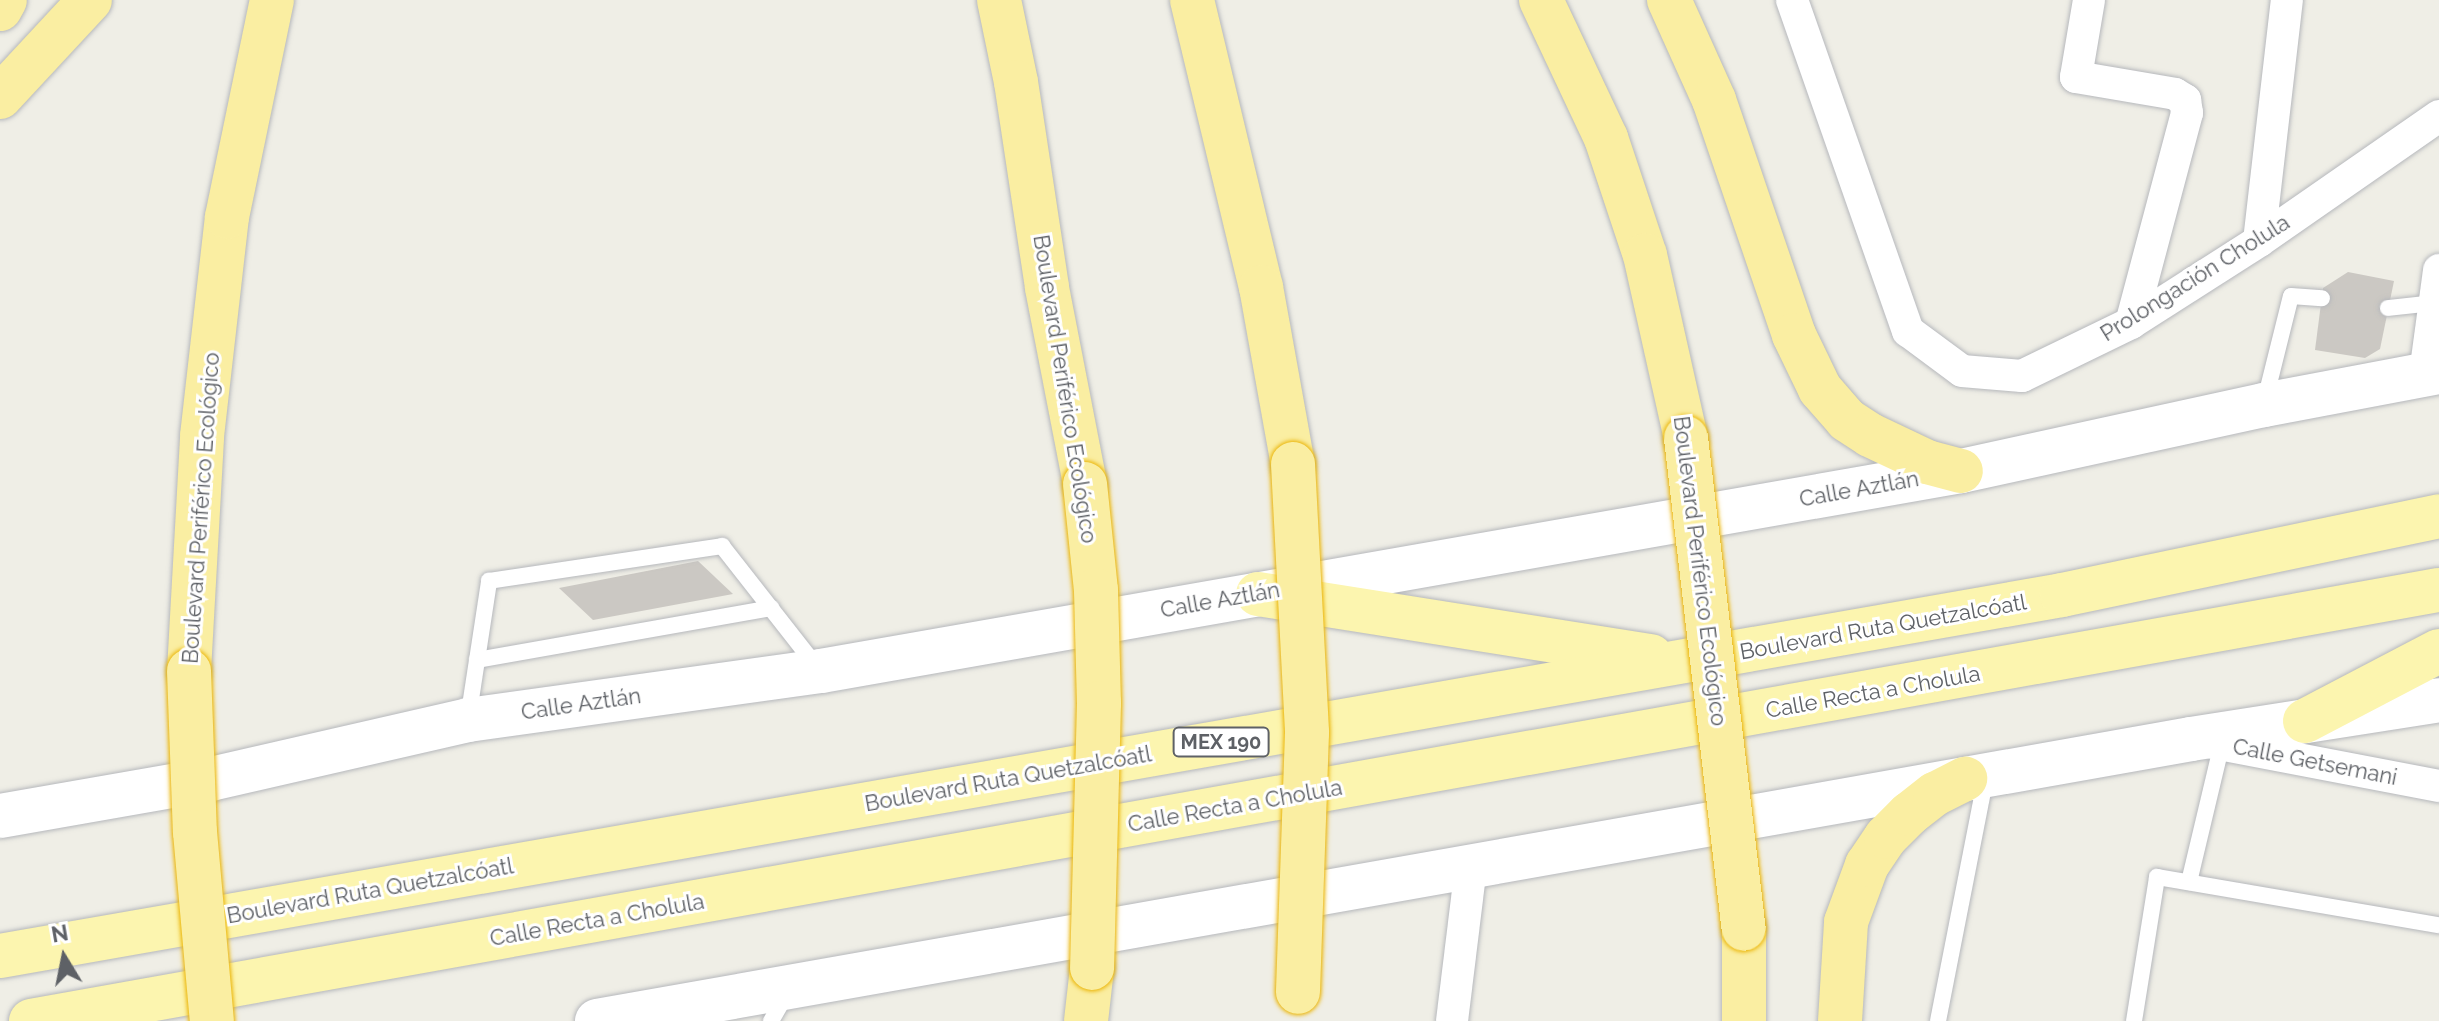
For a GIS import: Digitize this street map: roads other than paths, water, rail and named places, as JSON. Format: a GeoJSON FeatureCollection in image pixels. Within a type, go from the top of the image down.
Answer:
{"type":"FeatureCollection","features":[{"type":"Feature","properties":{"kind":"highway"},"geometry":{"type":"LineString","coordinates":[[0,9],[5,0]]}},
{"type":"Feature","properties":{"kind":"highway"},"geometry":{"type":"LineString","coordinates":[[0,97],[90,0]]}},
{"type":"Feature","properties":{"kind":"highway","name":"Boulevard Periférico Ecológico"},"geometry":{"type":"LineString","coordinates":[[212,1021],[195,832],[189,671],[202,436],[227,217],[272,0]]}},
{"type":"Feature","properties":{"kind":"highway","name":"Boulevard Periférico Ecológico"},"geometry":{"type":"LineString","coordinates":[[999,0],[1016,82],[1047,288],[1085,484],[1096,590],[1099,703],[1092,968],[1086,1021]]}},
{"type":"Feature","properties":{"kind":"highway"},"geometry":{"type":"LineString","coordinates":[[1192,0],[1261,287],[1293,464],[1307,733],[1296,1007]]}},
{"type":"Feature","properties":{"kind":"highway","name":"Boulevard Periférico Ecológico"},"geometry":{"type":"LineString","coordinates":[[1541,0],[1606,138],[1645,255],[1686,438],[1744,929],[1744,1021]]}},
{"type":"Feature","properties":{"kind":"highway"},"geometry":{"type":"LineString","coordinates":[[1669,0],[1714,100],[1794,335],[1820,389],[1847,420],[1870,435],[1905,453],[1961,471]]}},
{"type":"Feature","properties":{"kind":"highway"},"geometry":{"type":"LineString","coordinates":[[1840,1021],[1846,922],[1867,865],[1886,837],[1909,814],[1935,794],[1976,777]]}},
{"type":"Feature","properties":{"kind":"main road","name":"Calle Aztlán"},"geometry":{"type":"LineString","coordinates":[[0,816],[211,779],[468,720],[821,671],[1961,471],[2264,405],[2432,373]]}},
{"type":"Feature","properties":{"kind":"main road","name":"Boulevard Ruta Quetzalcóatl"},"geometry":{"type":"LineString","coordinates":[[0,956],[2062,595],[2439,516]]}},
{"type":"Feature","properties":{"kind":"main road","name":"Calle Recta a Cholula"},"geometry":{"type":"LineString","coordinates":[[31,1021],[2439,590]]}},
{"type":"Feature","properties":{"kind":"main road"},"geometry":{"type":"LineString","coordinates":[[1258,594],[1685,661]]}},
{"type":"Feature","properties":{"kind":"main road"},"geometry":{"type":"LineString","coordinates":[[2305,721],[2439,651]]}},
{"type":"Feature","properties":{"kind":"main road"},"geometry":{"type":"LineString","coordinates":[[597,1021],[781,1004],[1471,866],[2439,700]]}},
{"type":"Feature","properties":{"kind":"street","name":"Prolongación Cholula"},"geometry":{"type":"LineString","coordinates":[[1792,0],[1908,331],[1962,371],[2022,376],[2131,323],[2259,241],[2439,116]]}},
{"type":"Feature","properties":{"kind":"street"},"geometry":{"type":"LineString","coordinates":[[2089,0],[2076,77],[2175,94],[2185,100],[2187,113],[2131,323]]}},
{"type":"Feature","properties":{"kind":"street"},"geometry":{"type":"LineString","coordinates":[[2259,241],[2287,0]]}},
{"type":"Feature","properties":{"kind":"street"},"geometry":{"type":"LineString","coordinates":[[2432,373],[2434,303],[2439,270]]}},
{"type":"Feature","properties":{"kind":"street","name":"Calle Getsemani"},"geometry":{"type":"LineString","coordinates":[[2213,739],[2439,786]]}},
{"type":"Feature","properties":{"kind":"street"},"geometry":{"type":"LineString","coordinates":[[1452,1021],[1471,866]]}},
{"type":"Feature","properties":{"kind":"lane"},"geometry":{"type":"LineString","coordinates":[[2264,405],[2291,296],[2322,298]]}},
{"type":"Feature","properties":{"kind":"lane"},"geometry":{"type":"LineString","coordinates":[[2388,308],[2434,303]]}},
{"type":"Feature","properties":{"kind":"lane"},"geometry":{"type":"LineString","coordinates":[[468,720],[489,581],[722,546],[821,671]]}},
{"type":"Feature","properties":{"kind":"lane"},"geometry":{"type":"LineString","coordinates":[[477,660],[771,608]]}},
{"type":"Feature","properties":{"kind":"lane"},"geometry":{"type":"LineString","coordinates":[[2189,882],[2213,739]]}},
{"type":"Feature","properties":{"kind":"lane"},"geometry":{"type":"LineString","coordinates":[[1938,1021],[1976,777]]}},
{"type":"Feature","properties":{"kind":"lane"},"geometry":{"type":"LineString","coordinates":[[2134,1021],[2157,877],[2439,925]]}}]}
